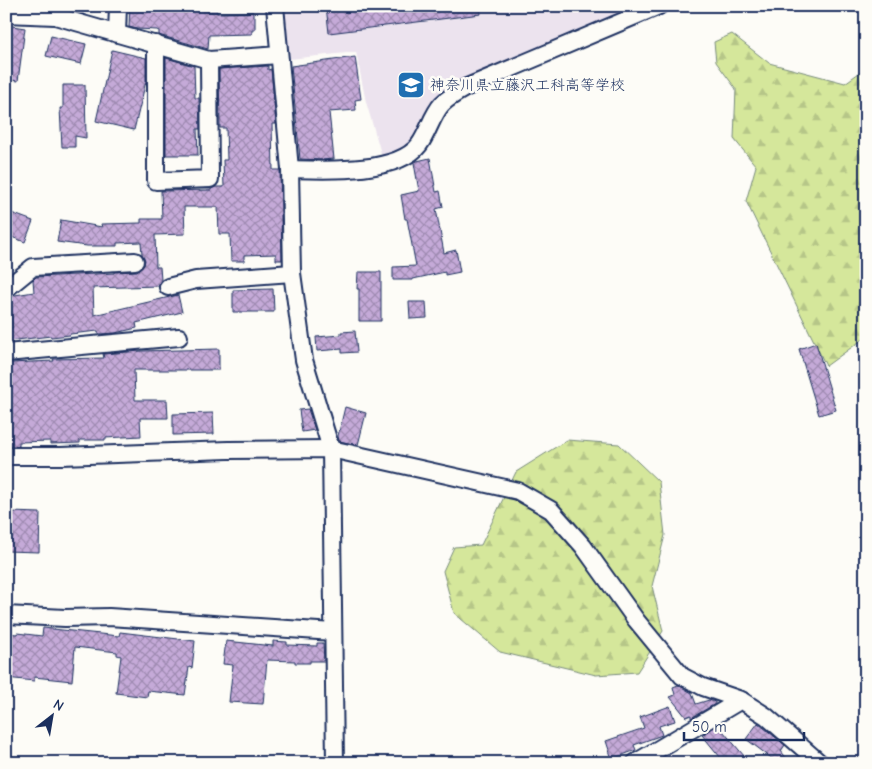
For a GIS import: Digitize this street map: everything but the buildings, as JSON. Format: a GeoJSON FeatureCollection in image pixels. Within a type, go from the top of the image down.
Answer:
{"type":"FeatureCollection","features":[{"type":"Feature","properties":{"kind":"street"},"geometry":{"type":"LineString","coordinates":[[117,33],[118,6]]}},
{"type":"Feature","properties":{"kind":"street"},"geometry":{"type":"LineString","coordinates":[[275,6],[290,169],[292,273],[304,360],[331,449],[335,763]]}},
{"type":"Feature","properties":{"kind":"street"},"geometry":{"type":"LineString","coordinates":[[290,169],[342,170],[370,167],[411,154],[426,134],[441,105],[451,96],[467,87],[659,6]]}},
{"type":"Feature","properties":{"kind":"street"},"geometry":{"type":"LineString","coordinates":[[6,14],[55,11],[117,33],[209,60],[279,55]]}},
{"type":"Feature","properties":{"kind":"street"},"geometry":{"type":"LineString","coordinates":[[156,44],[156,181],[210,179],[209,60]]}},
{"type":"Feature","properties":{"kind":"street"},"geometry":{"type":"LineString","coordinates":[[6,289],[32,267],[135,260]]}},
{"type":"Feature","properties":{"kind":"street"},"geometry":{"type":"LineString","coordinates":[[168,287],[203,279],[292,273]]}},
{"type":"Feature","properties":{"kind":"street"},"geometry":{"type":"LineString","coordinates":[[6,353],[179,337]]}},
{"type":"Feature","properties":{"kind":"street"},"geometry":{"type":"LineString","coordinates":[[6,456],[331,449],[518,491],[551,510],[583,546],[636,620],[682,676],[703,687],[741,700],[766,716],[820,763]]}},
{"type":"Feature","properties":{"kind":"street"},"geometry":{"type":"LineString","coordinates":[[6,615],[109,618],[333,632]]}},
{"type":"Feature","properties":{"kind":"street"},"geometry":{"type":"LineString","coordinates":[[635,763],[741,700]]}},
{"type":"Feature","properties":{"kind":"shaded area","name":"神奈川県立藤沢工科高等学校"},"geometry":{"type":"Polygon","coordinates":[[[284,6],[640,6],[439,96],[431,104],[420,128],[408,147],[383,160],[366,102],[356,52],[289,59],[284,6]]]}},
{"type":"Feature","properties":{"kind":"green space"},"geometry":{"type":"Polygon","coordinates":[[[732,34],[769,63],[845,83],[859,73],[866,73],[866,337],[826,366],[746,201],[756,166],[734,139],[736,89],[716,62],[714,42],[732,34]]]}},
{"type":"Feature","properties":{"kind":"green space"},"geometry":{"type":"Polygon","coordinates":[[[567,440],[619,444],[659,482],[665,535],[652,586],[663,631],[637,672],[596,675],[500,652],[454,613],[443,571],[454,547],[481,545],[516,472],[567,440]]]}},
{"type":"Feature","properties":{"kind":"place","name":"神奈川県立藤沢工科高等学校"},"geometry":{"type":"Point","coordinates":[411,85]}}]}
